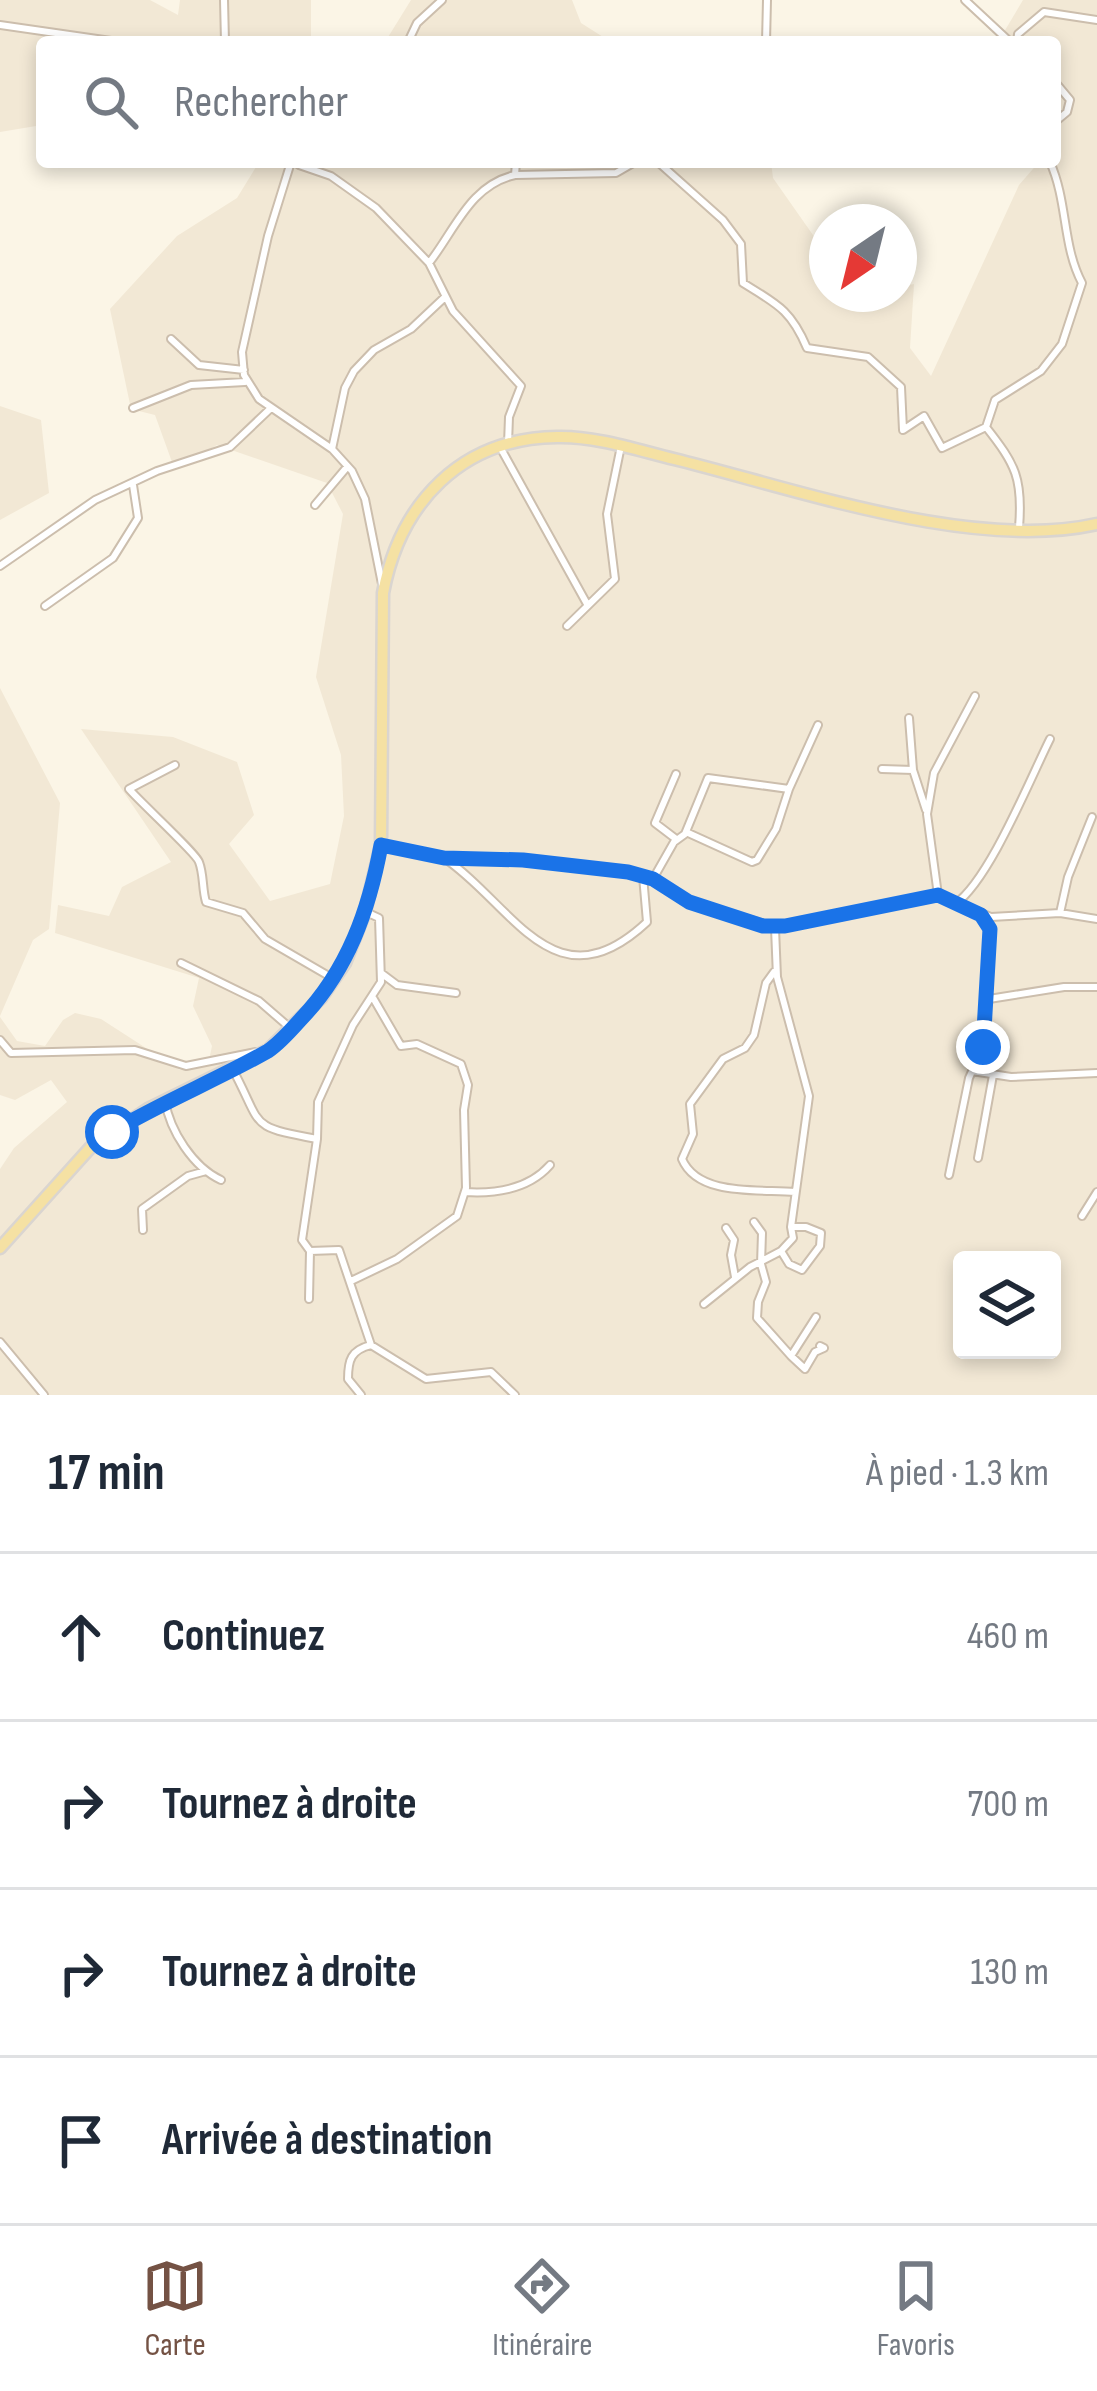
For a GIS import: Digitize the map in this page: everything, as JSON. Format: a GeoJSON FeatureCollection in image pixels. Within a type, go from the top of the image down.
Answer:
{"type":"FeatureCollection","features":[{"type":"Feature","properties":{"kind":"main road"},"geometry":{"type":"LineString","coordinates":[[0,1247],[90,1148],[165,1101],[268,1050],[335,979],[364,912],[381,845],[383,593],[395,545],[415,508],[457,468],[504,446],[556,436],[621,446],[931,521],[1018,528],[1097,524]]}},
{"type":"Feature","properties":{"kind":"street"},"geometry":{"type":"LineString","coordinates":[[224,0],[225,36]]}},
{"type":"Feature","properties":{"kind":"street"},"geometry":{"type":"LineString","coordinates":[[411,36],[417,23],[442,0]]}},
{"type":"Feature","properties":{"kind":"street"},"geometry":{"type":"LineString","coordinates":[[766,36],[767,0]]}},
{"type":"Feature","properties":{"kind":"street"},"geometry":{"type":"LineString","coordinates":[[965,0],[1007,36]]}},
{"type":"Feature","properties":{"kind":"street"},"geometry":{"type":"LineString","coordinates":[[1017,36],[1044,13],[1097,20]]}},
{"type":"Feature","properties":{"kind":"street"},"geometry":{"type":"LineString","coordinates":[[0,25],[76,36]]}},
{"type":"Feature","properties":{"kind":"street"},"geometry":{"type":"LineString","coordinates":[[1061,90],[1070,100],[1061,117]]}},
{"type":"Feature","properties":{"kind":"street"},"geometry":{"type":"LineString","coordinates":[[295,168],[259,275],[242,352],[246,382],[271,408],[332,449],[348,466],[365,499],[383,593]]}},
{"type":"Feature","properties":{"kind":"street"},"geometry":{"type":"LineString","coordinates":[[306,168],[331,176],[376,208],[429,263],[445,298],[520,386],[504,446],[587,604]]}},
{"type":"Feature","properties":{"kind":"street"},"geometry":{"type":"LineString","coordinates":[[515,175],[516,168]]}},
{"type":"Feature","properties":{"kind":"street"},"geometry":{"type":"LineString","coordinates":[[429,263],[472,200],[500,179],[616,173],[625,168]]}},
{"type":"Feature","properties":{"kind":"street"},"geometry":{"type":"LineString","coordinates":[[665,168],[723,220],[741,244],[743,283],[779,304],[797,324],[807,348],[868,357],[901,387],[903,430],[925,416],[942,448],[986,427],[995,400],[1041,371],[1062,344],[1082,283],[1072,264],[1063,190],[1053,168]]}},
{"type":"Feature","properties":{"kind":"street"},"geometry":{"type":"LineString","coordinates":[[332,449],[345,388],[354,371],[374,350],[411,329],[445,298]]}},
{"type":"Feature","properties":{"kind":"street"},"geometry":{"type":"LineString","coordinates":[[171,340],[199,365],[244,370]]}},
{"type":"Feature","properties":{"kind":"street"},"geometry":{"type":"LineString","coordinates":[[133,408],[191,385],[246,382]]}},
{"type":"Feature","properties":{"kind":"street"},"geometry":{"type":"LineString","coordinates":[[0,566],[94,500],[230,446],[271,408]]}},
{"type":"Feature","properties":{"kind":"street"},"geometry":{"type":"LineString","coordinates":[[986,427],[1017,472],[1022,491],[1018,528]]}},
{"type":"Feature","properties":{"kind":"street"},"geometry":{"type":"LineString","coordinates":[[567,626],[615,579],[607,514],[621,446]]}},
{"type":"Feature","properties":{"kind":"street"},"geometry":{"type":"LineString","coordinates":[[315,505],[348,466]]}},
{"type":"Feature","properties":{"kind":"street"},"geometry":{"type":"LineString","coordinates":[[44,606],[113,558],[138,518],[133,485]]}},
{"type":"Feature","properties":{"kind":"street"},"geometry":{"type":"LineString","coordinates":[[927,814],[934,773],[975,696]]}},
{"type":"Feature","properties":{"kind":"street"},"geometry":{"type":"LineString","coordinates":[[909,718],[913,770],[927,814],[938,895]]}},
{"type":"Feature","properties":{"kind":"street"},"geometry":{"type":"LineString","coordinates":[[686,832],[752,862],[758,860],[776,829],[818,725]]}},
{"type":"Feature","properties":{"kind":"street"},"geometry":{"type":"LineString","coordinates":[[955,904],[970,891],[998,844],[1050,739]]}},
{"type":"Feature","properties":{"kind":"street"},"geometry":{"type":"LineString","coordinates":[[175,765],[128,789],[199,860],[206,902],[243,913],[265,939],[335,979]]}},
{"type":"Feature","properties":{"kind":"street"},"geometry":{"type":"LineString","coordinates":[[883,769],[913,770]]}},
{"type":"Feature","properties":{"kind":"street"},"geometry":{"type":"LineString","coordinates":[[676,774],[655,824],[676,839]]}},
{"type":"Feature","properties":{"kind":"street"},"geometry":{"type":"LineString","coordinates":[[653,879],[676,839],[686,832],[711,777],[789,789]]}},
{"type":"Feature","properties":{"kind":"street"},"geometry":{"type":"LineString","coordinates":[[1060,913],[1068,877],[1092,817]]}},
{"type":"Feature","properties":{"kind":"street"},"geometry":{"type":"LineString","coordinates":[[381,845],[444,858],[523,860],[643,876],[689,902],[775,927],[938,895],[999,918],[1060,913],[1097,919]]}},
{"type":"Feature","properties":{"kind":"street"},"geometry":{"type":"LineString","coordinates":[[444,858],[473,877],[502,914],[544,946],[580,958],[592,956],[647,922],[643,876]]}},
{"type":"Feature","properties":{"kind":"street"},"geometry":{"type":"LineString","coordinates":[[308,1299],[310,1251],[302,1240],[318,1102],[381,973],[379,918],[364,912]]}},
{"type":"Feature","properties":{"kind":"street"},"geometry":{"type":"LineString","coordinates":[[950,1175],[972,1071],[983,1047],[991,933],[981,915]]}},
{"type":"Feature","properties":{"kind":"street"},"geometry":{"type":"LineString","coordinates":[[704,1304],[794,1238],[791,1227],[808,1087],[776,969],[775,927]]}},
{"type":"Feature","properties":{"kind":"street"},"geometry":{"type":"LineString","coordinates":[[182,963],[260,1001],[292,1029]]}},
{"type":"Feature","properties":{"kind":"street"},"geometry":{"type":"LineString","coordinates":[[776,969],[766,983],[754,1035],[745,1048],[723,1060],[690,1104],[693,1134],[682,1159],[703,1183],[796,1192]]}},
{"type":"Feature","properties":{"kind":"street"},"geometry":{"type":"LineString","coordinates":[[381,973],[397,985],[456,993]]}},
{"type":"Feature","properties":{"kind":"street"},"geometry":{"type":"LineString","coordinates":[[984,996],[1097,987]]}},
{"type":"Feature","properties":{"kind":"street"},"geometry":{"type":"LineString","coordinates":[[349,1281],[372,1273],[440,1230],[457,1216],[465,1192],[468,1085],[461,1064],[434,1049],[401,1046],[372,996]]}},
{"type":"Feature","properties":{"kind":"street"},"geometry":{"type":"LineString","coordinates":[[0,1040],[10,1053],[135,1050],[186,1066],[268,1050]]}},
{"type":"Feature","properties":{"kind":"street"},"geometry":{"type":"LineString","coordinates":[[231,1068],[259,1124],[317,1139]]}},
{"type":"Feature","properties":{"kind":"street"},"geometry":{"type":"LineString","coordinates":[[972,1071],[993,1075],[1097,1073]]}},
{"type":"Feature","properties":{"kind":"street"},"geometry":{"type":"LineString","coordinates":[[978,1158],[993,1075]]}},
{"type":"Feature","properties":{"kind":"street"},"geometry":{"type":"LineString","coordinates":[[165,1101],[171,1126],[206,1171],[221,1180]]}},
{"type":"Feature","properties":{"kind":"street"},"geometry":{"type":"LineString","coordinates":[[465,1192],[489,1194],[528,1183],[550,1165]]}},
{"type":"Feature","properties":{"kind":"street"},"geometry":{"type":"LineString","coordinates":[[143,1230],[142,1209],[188,1176],[206,1171]]}},
{"type":"Feature","properties":{"kind":"street"},"geometry":{"type":"LineString","coordinates":[[1082,1216],[1097,1192]]}},
{"type":"Feature","properties":{"kind":"street"},"geometry":{"type":"LineString","coordinates":[[754,1222],[762,1233],[766,1282],[757,1318],[805,1369],[815,1352],[824,1348],[820,1346]]}},
{"type":"Feature","properties":{"kind":"street"},"geometry":{"type":"LineString","coordinates":[[781,1251],[790,1264],[802,1270],[820,1246],[821,1233],[806,1226],[791,1227]]}},
{"type":"Feature","properties":{"kind":"street"},"geometry":{"type":"LineString","coordinates":[[726,1228],[734,1240],[734,1281]]}},
{"type":"Feature","properties":{"kind":"street"},"geometry":{"type":"LineString","coordinates":[[310,1251],[339,1250],[371,1345],[426,1379],[491,1372],[515,1395]]}},
{"type":"Feature","properties":{"kind":"street"},"geometry":{"type":"LineString","coordinates":[[791,1357],[816,1317]]}},
{"type":"Feature","properties":{"kind":"street"},"geometry":{"type":"LineString","coordinates":[[0,1342],[44,1395]]}},
{"type":"Feature","properties":{"kind":"street"},"geometry":{"type":"LineString","coordinates":[[361,1395],[348,1379],[348,1360],[359,1348],[371,1345]]}},
{"type":"Feature","properties":{"kind":"shaded area"},"geometry":{"type":"Polygon","coordinates":[[[0,0],[150,0],[178,15],[180,0],[311,0],[311,36],[36,36],[36,126],[0,132],[0,0]]]}},
{"type":"Feature","properties":{"kind":"shaded area"},"geometry":{"type":"Polygon","coordinates":[[[411,0],[572,0],[581,23],[602,36],[389,36],[411,0]]]}},
{"type":"Feature","properties":{"kind":"shaded area"},"geometry":{"type":"Polygon","coordinates":[[[1023,0],[1097,0],[1097,1395],[0,1395],[0,1169],[14,1148],[67,1102],[51,1080],[15,1100],[0,1095],[0,1017],[17,1041],[45,1046],[63,1020],[75,1013],[101,1019],[180,1070],[208,1065],[212,1046],[193,1006],[199,978],[55,933],[58,905],[109,916],[122,887],[171,862],[81,729],[173,737],[237,762],[254,815],[229,844],[270,901],[330,884],[344,816],[341,755],[316,677],[343,514],[327,483],[217,445],[172,462],[155,415],[131,409],[110,309],[177,236],[237,198],[255,168],[772,168],[773,178],[809,229],[809,312],[912,312],[910,348],[931,376],[1019,185],[1034,168],[1061,168],[1061,36],[1002,36],[1023,0]]]}},
{"type":"Feature","properties":{"kind":"shaded area"},"geometry":{"type":"Polygon","coordinates":[[[0,406],[41,420],[49,493],[0,520],[0,406]]]}},
{"type":"Feature","properties":{"kind":"shaded area"},"geometry":{"type":"Polygon","coordinates":[[[0,688],[60,803],[49,929],[33,940],[0,1016],[0,688]]]}},
{"type":"Feature","properties":{"kind":"route"},"geometry":{"type":"LineString","coordinates":[[112,1132],[148,1109],[268,1050],[292,1029],[345,963],[374,884],[381,845],[444,858],[523,860],[628,872],[653,879],[689,902],[763,926],[938,895],[981,915],[990,929],[983,1047]]}}]}
